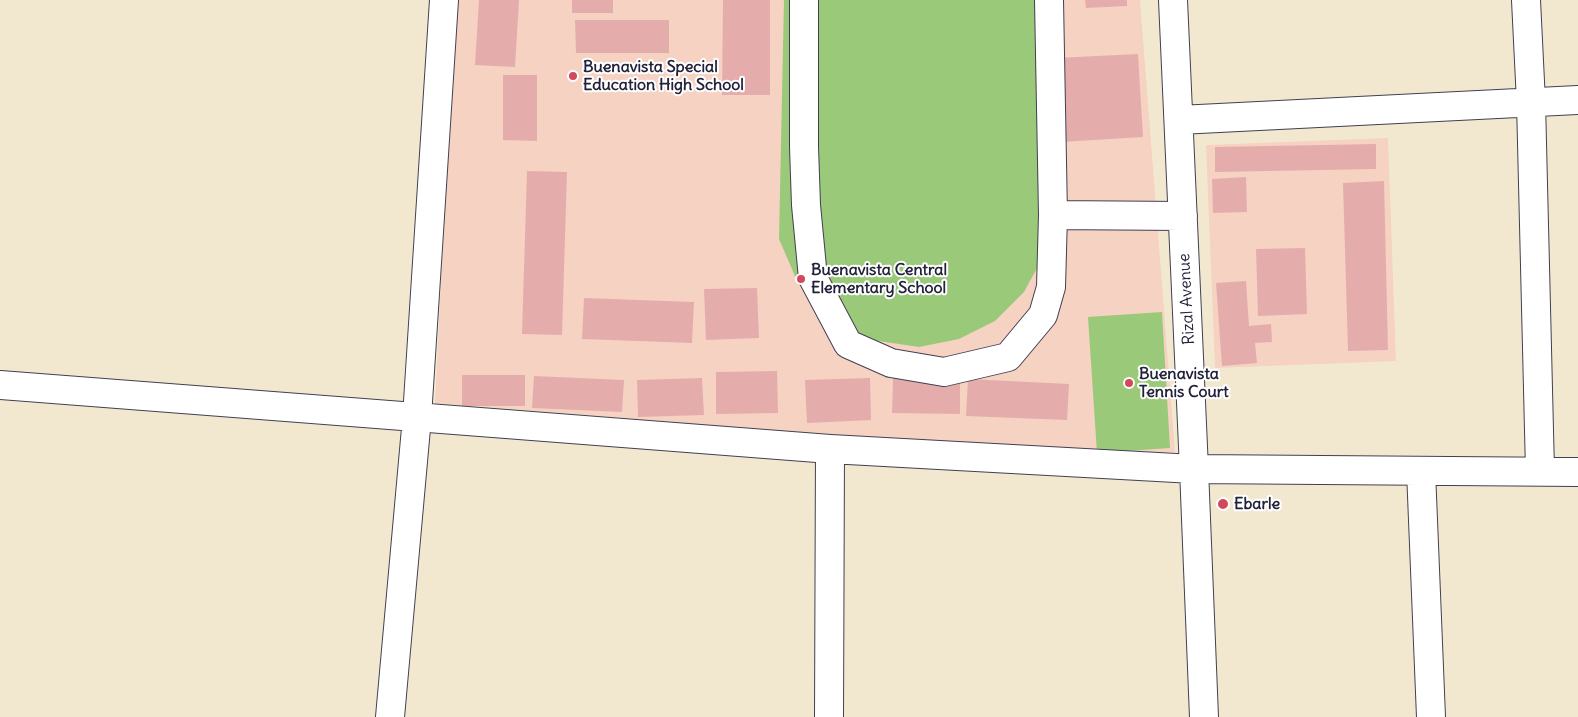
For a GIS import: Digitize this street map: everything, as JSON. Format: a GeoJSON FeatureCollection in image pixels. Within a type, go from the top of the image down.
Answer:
{"type":"FeatureCollection","features":[{"type":"Feature","properties":{"kind":"street"},"geometry":{"type":"LineString","coordinates":[[390,717],[417,417],[444,0]]}},
{"type":"Feature","properties":{"kind":"street"},"geometry":{"type":"LineString","coordinates":[[804,0],[804,157],[806,205],[814,278],[848,344],[891,364],[944,372],[1008,357],[1044,315],[1051,286],[1053,215],[1050,0]]}},
{"type":"Feature","properties":{"kind":"street","name":"Rizal Avenue"},"geometry":{"type":"LineString","coordinates":[[1173,0],[1204,717]]}},
{"type":"Feature","properties":{"kind":"street"},"geometry":{"type":"LineString","coordinates":[[1526,0],[1532,102],[1540,472]]}},
{"type":"Feature","properties":{"kind":"street"},"geometry":{"type":"LineString","coordinates":[[1178,120],[1578,100]]}},
{"type":"Feature","properties":{"kind":"street"},"geometry":{"type":"LineString","coordinates":[[1053,215],[1183,216]]}},
{"type":"Feature","properties":{"kind":"street"},"geometry":{"type":"LineString","coordinates":[[0,385],[830,448],[1194,469],[1578,472]]}},
{"type":"Feature","properties":{"kind":"street"},"geometry":{"type":"LineString","coordinates":[[830,448],[830,717]]}},
{"type":"Feature","properties":{"kind":"street"},"geometry":{"type":"LineString","coordinates":[[1421,472],[1431,717]]}},
{"type":"Feature","properties":{"kind":"shaded area","name":"Buenavista Central Elementary School"},"geometry":{"type":"Polygon","coordinates":[[[455,0],[1140,0],[1175,452],[1101,456],[435,403],[455,0]]]}},
{"type":"Feature","properties":{"kind":"shaded area"},"geometry":{"type":"Polygon","coordinates":[[[1388,138],[1396,361],[1215,368],[1206,145],[1388,138]]]}},
{"type":"Feature","properties":{"kind":"green space"},"geometry":{"type":"Polygon","coordinates":[[[784,0],[1043,0],[1043,257],[1024,292],[995,321],[959,339],[919,347],[872,340],[829,318],[798,283],[779,239],[784,0]]]}},
{"type":"Feature","properties":{"kind":"green space","name":"Buenavista Tennis Court"},"geometry":{"type":"Polygon","coordinates":[[[1162,312],[1170,448],[1097,453],[1088,317],[1162,312]]]}},
{"type":"Feature","properties":{"kind":"building"},"geometry":{"type":"Polygon","coordinates":[[[479,0],[519,0],[515,67],[475,65],[479,0]]]}},
{"type":"Feature","properties":{"kind":"building"},"geometry":{"type":"Polygon","coordinates":[[[572,0],[613,0],[613,13],[572,13],[572,0]]]}},
{"type":"Feature","properties":{"kind":"building"},"geometry":{"type":"Polygon","coordinates":[[[723,0],[770,0],[770,95],[722,95],[723,0]]]}},
{"type":"Feature","properties":{"kind":"building"},"geometry":{"type":"Polygon","coordinates":[[[1085,0],[1127,0],[1127,6],[1086,8],[1085,0]]]}},
{"type":"Feature","properties":{"kind":"building"},"geometry":{"type":"Polygon","coordinates":[[[575,20],[669,20],[669,53],[576,53],[575,20]]]}},
{"type":"Feature","properties":{"kind":"building"},"geometry":{"type":"Polygon","coordinates":[[[1138,54],[1143,137],[1061,142],[1056,58],[1138,54]]]}},
{"type":"Feature","properties":{"kind":"building"},"geometry":{"type":"Polygon","coordinates":[[[503,75],[537,75],[537,141],[503,140],[503,75]]]}},
{"type":"Feature","properties":{"kind":"building"},"geometry":{"type":"Polygon","coordinates":[[[1376,144],[1376,169],[1215,172],[1215,147],[1376,144]]]}},
{"type":"Feature","properties":{"kind":"building"},"geometry":{"type":"Polygon","coordinates":[[[527,171],[567,172],[562,335],[522,334],[527,171]]]}},
{"type":"Feature","properties":{"kind":"building"},"geometry":{"type":"Polygon","coordinates":[[[1246,177],[1247,212],[1213,213],[1212,179],[1246,177]]]}},
{"type":"Feature","properties":{"kind":"building"},"geometry":{"type":"Polygon","coordinates":[[[1384,181],[1388,350],[1348,351],[1343,183],[1384,181]]]}},
{"type":"Feature","properties":{"kind":"building"},"geometry":{"type":"Polygon","coordinates":[[[1305,248],[1307,314],[1258,316],[1256,249],[1305,248]]]}},
{"type":"Feature","properties":{"kind":"building"},"geometry":{"type":"Polygon","coordinates":[[[1246,281],[1249,326],[1271,324],[1272,342],[1255,343],[1257,363],[1222,366],[1216,283],[1246,281]]]}},
{"type":"Feature","properties":{"kind":"building"},"geometry":{"type":"Polygon","coordinates":[[[757,288],[759,338],[706,340],[704,289],[757,288]]]}},
{"type":"Feature","properties":{"kind":"building"},"geometry":{"type":"Polygon","coordinates":[[[584,298],[694,302],[692,343],[582,339],[584,298]]]}},
{"type":"Feature","properties":{"kind":"building"},"geometry":{"type":"Polygon","coordinates":[[[777,371],[778,413],[716,414],[716,372],[777,371]]]}},
{"type":"Feature","properties":{"kind":"building"},"geometry":{"type":"Polygon","coordinates":[[[462,375],[525,375],[525,406],[462,406],[462,375]]]}},
{"type":"Feature","properties":{"kind":"building"},"geometry":{"type":"Polygon","coordinates":[[[534,376],[624,380],[622,412],[532,408],[534,376]]]}},
{"type":"Feature","properties":{"kind":"building"},"geometry":{"type":"Polygon","coordinates":[[[702,378],[704,415],[638,417],[637,380],[702,378]]]}},
{"type":"Feature","properties":{"kind":"building"},"geometry":{"type":"Polygon","coordinates":[[[870,378],[871,420],[807,423],[805,380],[870,378]]]}},
{"type":"Feature","properties":{"kind":"building"},"geometry":{"type":"Polygon","coordinates":[[[893,378],[960,380],[960,414],[892,413],[893,378]]]}},
{"type":"Feature","properties":{"kind":"building"},"geometry":{"type":"Polygon","coordinates":[[[968,379],[1069,384],[1067,420],[966,416],[968,379]]]}},
{"type":"Feature","properties":{"kind":"place","name":"Buenavista Special Education High School"},"geometry":{"type":"Point","coordinates":[573,76]}},
{"type":"Feature","properties":{"kind":"place","name":"Buenavista Central Elementary School"},"geometry":{"type":"Point","coordinates":[801,279]}},
{"type":"Feature","properties":{"kind":"place","name":"Buenavista Tennis Court"},"geometry":{"type":"Point","coordinates":[1129,383]}},
{"type":"Feature","properties":{"kind":"place","name":"Ebarle"},"geometry":{"type":"Point","coordinates":[1223,504]}}]}
